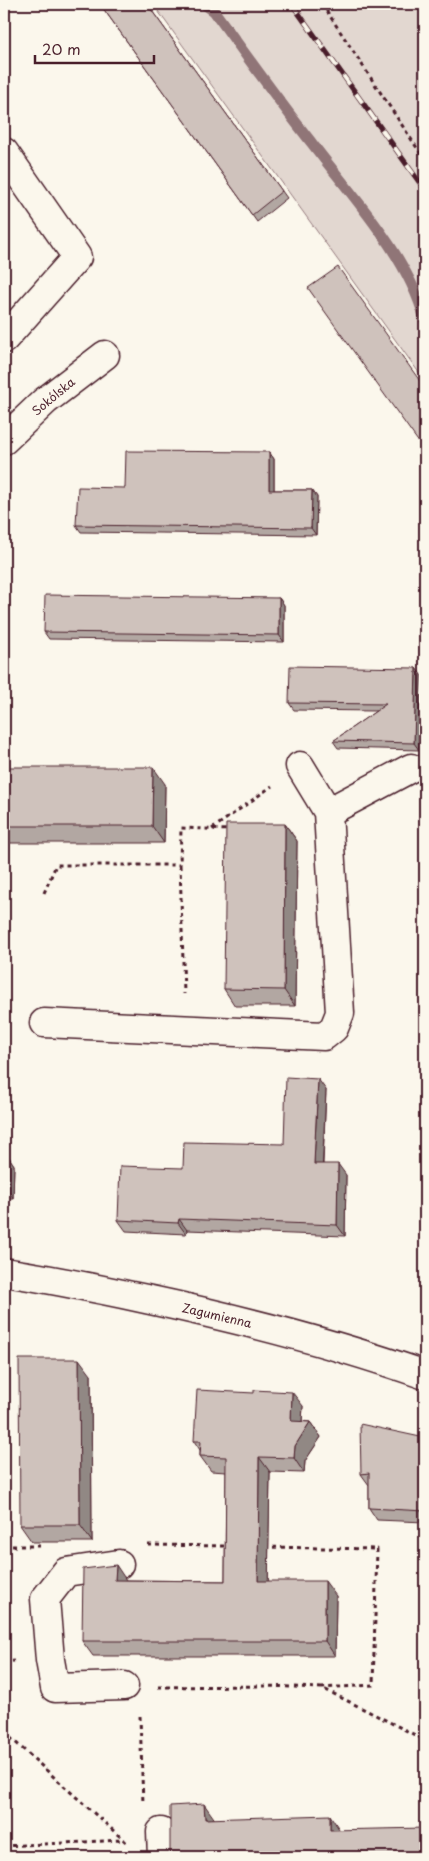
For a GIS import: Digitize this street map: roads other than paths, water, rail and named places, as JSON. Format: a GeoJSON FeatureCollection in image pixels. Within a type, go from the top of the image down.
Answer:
{"type":"FeatureCollection","features":[{"type":"Feature","properties":{"kind":"street"},"geometry":{"type":"LineString","coordinates":[[4,152],[77,257],[4,339]]}},
{"type":"Feature","properties":{"kind":"street","name":"Sokólska"},"geometry":{"type":"LineString","coordinates":[[4,440],[45,401],[105,355]]}},
{"type":"Feature","properties":{"kind":"street"},"geometry":{"type":"LineString","coordinates":[[44,1023],[324,1036],[334,1028],[340,1014],[328,812],[300,766]]}},
{"type":"Feature","properties":{"kind":"street"},"geometry":{"type":"LineString","coordinates":[[328,812],[411,768]]}},
{"type":"Feature","properties":{"kind":"street","name":"Zagumienna"},"geometry":{"type":"LineString","coordinates":[[4,1272],[44,1278],[224,1315],[384,1360],[425,1375]]}},
{"type":"Feature","properties":{"kind":"street"},"geometry":{"type":"LineString","coordinates":[[119,1564],[66,1572],[45,1599],[50,1660],[55,1688],[132,1687]]}},
{"type":"Feature","properties":{"kind":"waterway"},"geometry":{"type":"LineString","coordinates":[[204,4],[214,11],[286,110],[377,226],[406,272],[425,320]]}},
{"type":"Feature","properties":{"kind":"railway"},"geometry":{"type":"LineString","coordinates":[[292,4],[425,190]]}}]}
